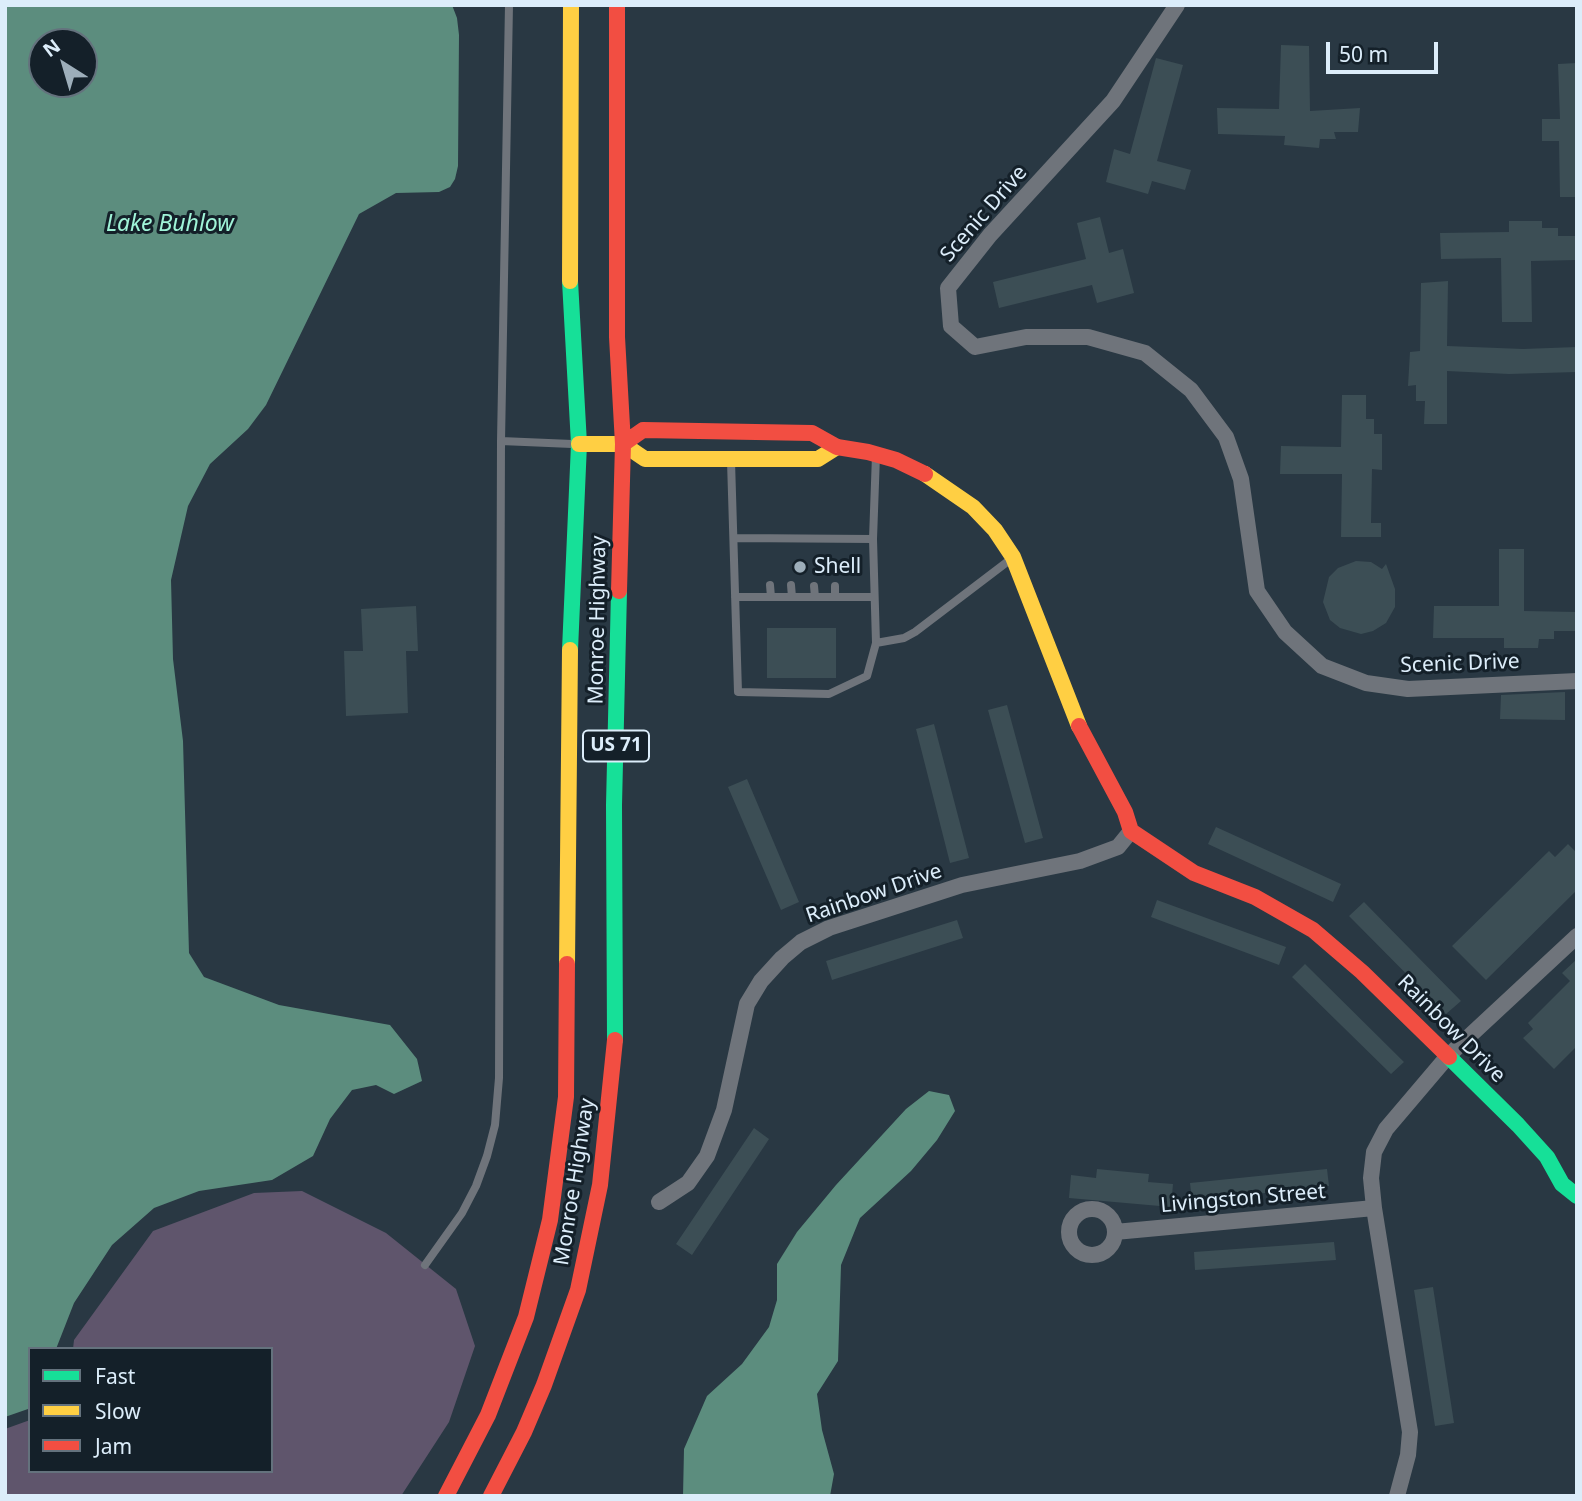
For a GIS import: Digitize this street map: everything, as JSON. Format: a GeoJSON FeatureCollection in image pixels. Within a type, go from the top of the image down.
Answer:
{"type":"FeatureCollection","features":[{"type":"Feature","properties":{"kind":"main road","name":"Monroe Highway"},"geometry":{"type":"LineString","coordinates":[[446,1496],[469,1454],[503,1380],[526,1317],[550,1220],[563,1129],[567,1063],[570,660],[579,444],[570,293],[571,5]]}},
{"type":"Feature","properties":{"kind":"main road","name":"Monroe Highway"},"geometry":{"type":"LineString","coordinates":[[491,1496],[506,1470],[544,1385],[578,1290],[591,1236],[608,1122],[615,1018],[614,804],[623,444],[617,337],[617,5]]}},
{"type":"Feature","properties":{"kind":"main road"},"geometry":{"type":"LineString","coordinates":[[623,444],[643,430],[812,433],[836,447],[896,460],[951,491],[973,507],[995,530],[1013,558],[1084,738],[1125,812],[1131,831]]}},
{"type":"Feature","properties":{"kind":"main road"},"geometry":{"type":"LineString","coordinates":[[579,444],[623,444],[645,459],[818,459],[836,447]]}},
{"type":"Feature","properties":{"kind":"main road","name":"Rainbow Drive"},"geometry":{"type":"LineString","coordinates":[[1131,831],[1194,873],[1255,897],[1312,930],[1362,972],[1518,1125],[1547,1157],[1562,1184],[1577,1196]]}},
{"type":"Feature","properties":{"kind":"street","name":"Scenic Drive"},"geometry":{"type":"LineString","coordinates":[[1177,5],[1114,101],[990,234],[948,288],[951,326],[975,347],[1026,337],[1088,337],[1145,354],[1191,390],[1226,437],[1241,479],[1256,591],[1284,632],[1322,666],[1366,683],[1408,689],[1577,681]]}},
{"type":"Feature","properties":{"kind":"street","name":"Rainbow Drive"},"geometry":{"type":"LineString","coordinates":[[659,1202],[688,1183],[707,1156],[724,1110],[747,1004],[761,981],[801,942],[829,928],[962,885],[1080,861],[1118,847],[1131,831]]}},
{"type":"Feature","properties":{"kind":"street"},"geometry":{"type":"LineString","coordinates":[[1397,1496],[1408,1455],[1410,1432],[1374,1208],[1371,1178],[1374,1152],[1386,1129],[1448,1056],[1577,936]]}},
{"type":"Feature","properties":{"kind":"street","name":"Livingston Street"},"geometry":{"type":"LineString","coordinates":[[1115,1232],[1374,1208]]}},
{"type":"Feature","properties":{"kind":"lane"},"geometry":{"type":"LineString","coordinates":[[425,1265],[455,1223],[476,1186],[490,1146],[498,1090],[500,442],[509,5]]}},
{"type":"Feature","properties":{"kind":"lane"},"geometry":{"type":"LineString","coordinates":[[500,442],[579,444]]}},
{"type":"Feature","properties":{"kind":"lane"},"geometry":{"type":"LineString","coordinates":[[730,458],[738,692],[829,694],[867,676],[876,643],[873,597],[876,455]]}},
{"type":"Feature","properties":{"kind":"lane"},"geometry":{"type":"LineString","coordinates":[[734,538],[873,540]]}},
{"type":"Feature","properties":{"kind":"lane"},"geometry":{"type":"LineString","coordinates":[[769,538],[769,550]]}},
{"type":"Feature","properties":{"kind":"lane"},"geometry":{"type":"LineString","coordinates":[[790,539],[790,550]]}},
{"type":"Feature","properties":{"kind":"lane"},"geometry":{"type":"LineString","coordinates":[[812,539],[812,550]]}},
{"type":"Feature","properties":{"kind":"lane"},"geometry":{"type":"LineString","coordinates":[[833,539],[833,550]]}},
{"type":"Feature","properties":{"kind":"lane"},"geometry":{"type":"LineString","coordinates":[[876,643],[904,638],[915,632],[1013,558]]}},
{"type":"Feature","properties":{"kind":"lane"},"geometry":{"type":"LineString","coordinates":[[770,585],[771,597]]}},
{"type":"Feature","properties":{"kind":"lane"},"geometry":{"type":"LineString","coordinates":[[791,585],[792,597]]}},
{"type":"Feature","properties":{"kind":"lane"},"geometry":{"type":"LineString","coordinates":[[814,586],[815,597]]}},
{"type":"Feature","properties":{"kind":"lane"},"geometry":{"type":"LineString","coordinates":[[835,586],[835,597]]}},
{"type":"Feature","properties":{"kind":"lane"},"geometry":{"type":"LineString","coordinates":[[735,597],[873,597]]}},
{"type":"Feature","properties":{"kind":"shaded area"},"geometry":{"type":"Polygon","coordinates":[[[302,1191],[386,1233],[456,1289],[475,1346],[449,1422],[401,1496],[5,1496],[5,1429],[28,1421],[28,1473],[273,1473],[273,1347],[73,1347],[74,1340],[153,1231],[254,1193],[302,1191]]]}},
{"type":"Feature","properties":{"kind":"water","name":"Lake Buhlow"},"geometry":{"type":"Polygon","coordinates":[[[5,5],[452,5],[459,35],[458,166],[455,179],[450,187],[439,192],[396,193],[359,214],[266,405],[248,429],[210,464],[188,506],[171,580],[173,659],[183,741],[189,953],[204,977],[279,1005],[390,1025],[417,1059],[422,1081],[394,1094],[376,1085],[352,1090],[330,1119],[313,1156],[272,1180],[199,1191],[154,1208],[112,1245],[74,1303],[57,1347],[28,1347],[28,1409],[5,1417],[5,5]]]}},
{"type":"Feature","properties":{"kind":"water"},"geometry":{"type":"Polygon","coordinates":[[[929,1091],[949,1095],[955,1111],[937,1140],[911,1171],[860,1218],[841,1265],[838,1361],[817,1394],[822,1430],[834,1474],[830,1496],[683,1496],[684,1449],[707,1396],[742,1364],[769,1327],[777,1300],[777,1264],[797,1232],[836,1185],[906,1109],[929,1091]]]}},
{"type":"Feature","properties":{"kind":"building"},"geometry":{"type":"Polygon","coordinates":[[[1281,45],[1309,46],[1310,111],[1360,108],[1358,132],[1334,132],[1336,139],[1320,139],[1319,148],[1284,145],[1285,136],[1218,134],[1217,108],[1279,109],[1281,45]]]}},
{"type":"Feature","properties":{"kind":"building"},"geometry":{"type":"Polygon","coordinates":[[[1156,58],[1183,65],[1157,161],[1191,170],[1185,190],[1152,181],[1148,194],[1106,182],[1114,149],[1130,154],[1156,58]]]}},
{"type":"Feature","properties":{"kind":"building"},"geometry":{"type":"Polygon","coordinates":[[[1577,63],[1577,197],[1560,197],[1559,141],[1542,141],[1542,119],[1560,119],[1558,64],[1577,63]]]}},
{"type":"Feature","properties":{"kind":"building"},"geometry":{"type":"Polygon","coordinates":[[[1100,217],[1109,253],[1123,249],[1134,293],[1097,303],[1092,285],[999,308],[993,282],[1086,259],[1077,223],[1100,217]]]}},
{"type":"Feature","properties":{"kind":"building"},"geometry":{"type":"Polygon","coordinates":[[[1509,221],[1542,221],[1542,228],[1558,228],[1558,236],[1577,236],[1577,260],[1531,261],[1532,322],[1502,322],[1501,258],[1441,259],[1440,233],[1509,232],[1509,221]]]}},
{"type":"Feature","properties":{"kind":"building"},"geometry":{"type":"Polygon","coordinates":[[[1448,281],[1447,346],[1523,349],[1577,347],[1577,372],[1509,374],[1447,371],[1447,424],[1424,424],[1425,401],[1416,401],[1416,385],[1408,386],[1410,352],[1420,351],[1421,283],[1448,281]]]}},
{"type":"Feature","properties":{"kind":"building"},"geometry":{"type":"Polygon","coordinates":[[[1342,395],[1366,395],[1366,419],[1374,419],[1374,434],[1382,434],[1382,470],[1372,469],[1371,523],[1381,523],[1381,537],[1341,537],[1342,474],[1280,474],[1281,446],[1341,447],[1342,395]]]}},
{"type":"Feature","properties":{"kind":"building"},"geometry":{"type":"Polygon","coordinates":[[[1499,549],[1524,549],[1524,611],[1577,612],[1577,631],[1554,631],[1554,639],[1539,639],[1538,648],[1504,648],[1504,638],[1433,638],[1434,606],[1499,606],[1499,549]]]}},
{"type":"Feature","properties":{"kind":"building"},"geometry":{"type":"Polygon","coordinates":[[[1356,561],[1371,562],[1382,569],[1386,564],[1395,589],[1395,607],[1386,623],[1361,634],[1340,628],[1330,620],[1323,602],[1329,577],[1338,568],[1356,561]]]}},
{"type":"Feature","properties":{"kind":"building"},"geometry":{"type":"Polygon","coordinates":[[[416,606],[418,651],[406,651],[408,713],[346,716],[344,651],[363,651],[361,609],[416,606]]]}},
{"type":"Feature","properties":{"kind":"building"},"geometry":{"type":"Polygon","coordinates":[[[767,628],[836,628],[836,678],[767,678],[767,628]]]}},
{"type":"Feature","properties":{"kind":"building"},"geometry":{"type":"Polygon","coordinates":[[[1565,692],[1565,720],[1500,719],[1501,695],[1565,692]]]}},
{"type":"Feature","properties":{"kind":"building"},"geometry":{"type":"Polygon","coordinates":[[[1007,705],[1043,838],[1025,843],[988,710],[1007,705]]]}},
{"type":"Feature","properties":{"kind":"building"},"geometry":{"type":"Polygon","coordinates":[[[934,724],[969,858],[950,863],[916,729],[934,724]]]}},
{"type":"Feature","properties":{"kind":"building"},"geometry":{"type":"Polygon","coordinates":[[[747,779],[799,902],[781,910],[728,787],[747,779]]]}},
{"type":"Feature","properties":{"kind":"building"},"geometry":{"type":"Polygon","coordinates":[[[1216,827],[1341,884],[1333,902],[1208,844],[1216,827]]]}},
{"type":"Feature","properties":{"kind":"building"},"geometry":{"type":"Polygon","coordinates":[[[1568,844],[1577,853],[1577,890],[1486,980],[1452,946],[1549,851],[1555,857],[1568,844]]]}},
{"type":"Feature","properties":{"kind":"building"},"geometry":{"type":"Polygon","coordinates":[[[1157,900],[1286,947],[1279,965],[1151,917],[1157,900]]]}},
{"type":"Feature","properties":{"kind":"building"},"geometry":{"type":"Polygon","coordinates":[[[1364,902],[1461,1001],[1446,1014],[1349,916],[1364,902]]]}},
{"type":"Feature","properties":{"kind":"building"},"geometry":{"type":"Polygon","coordinates":[[[957,920],[963,938],[832,980],[826,961],[957,920]]]}},
{"type":"Feature","properties":{"kind":"building"},"geometry":{"type":"Polygon","coordinates":[[[1577,959],[1577,1046],[1554,1069],[1523,1038],[1533,1029],[1528,1023],[1570,981],[1562,973],[1577,959]]]}},
{"type":"Feature","properties":{"kind":"building"},"geometry":{"type":"Polygon","coordinates":[[[1305,964],[1404,1062],[1391,1074],[1292,977],[1305,964]]]}},
{"type":"Feature","properties":{"kind":"building"},"geometry":{"type":"Polygon","coordinates":[[[754,1128],[769,1139],[692,1255],[676,1244],[754,1128]]]}},
{"type":"Feature","properties":{"kind":"building"},"geometry":{"type":"Polygon","coordinates":[[[1097,1169],[1149,1174],[1148,1182],[1173,1184],[1171,1207],[1069,1198],[1071,1175],[1096,1178],[1097,1169]]]}},
{"type":"Feature","properties":{"kind":"building"},"geometry":{"type":"Polygon","coordinates":[[[1327,1169],[1329,1186],[1192,1201],[1190,1183],[1327,1169]]]}},
{"type":"Feature","properties":{"kind":"building"},"geometry":{"type":"Polygon","coordinates":[[[1334,1242],[1336,1260],[1195,1270],[1194,1252],[1334,1242]]]}},
{"type":"Feature","properties":{"kind":"building"},"geometry":{"type":"Polygon","coordinates":[[[1433,1287],[1454,1423],[1435,1426],[1414,1290],[1433,1287]]]}},
{"type":"Feature","properties":{"kind":"traffic: fast"},"geometry":{"type":"LineString","coordinates":[[570,281],[579,444],[570,650]]}},
{"type":"Feature","properties":{"kind":"traffic: fast"},"geometry":{"type":"LineString","coordinates":[[615,1040],[614,805],[619,591]]}},
{"type":"Feature","properties":{"kind":"traffic: fast"},"geometry":{"type":"LineString","coordinates":[[1449,1057],[1518,1125],[1547,1157],[1562,1184],[1577,1196]]}},
{"type":"Feature","properties":{"kind":"traffic: slow"},"geometry":{"type":"LineString","coordinates":[[570,281],[571,5]]}},
{"type":"Feature","properties":{"kind":"traffic: slow"},"geometry":{"type":"LineString","coordinates":[[579,444],[623,444],[645,459],[818,459],[837,447]]}},
{"type":"Feature","properties":{"kind":"traffic: slow"},"geometry":{"type":"LineString","coordinates":[[925,474],[973,507],[995,530],[1013,557],[1079,726]]}},
{"type":"Feature","properties":{"kind":"traffic: slow"},"geometry":{"type":"LineString","coordinates":[[567,964],[570,650]]}},
{"type":"Feature","properties":{"kind":"traffic: jam"},"geometry":{"type":"LineString","coordinates":[[617,5],[617,337],[623,444],[619,591]]}},
{"type":"Feature","properties":{"kind":"traffic: jam"},"geometry":{"type":"LineString","coordinates":[[623,444],[643,430],[812,433],[837,447],[896,460],[925,474]]}},
{"type":"Feature","properties":{"kind":"traffic: jam"},"geometry":{"type":"LineString","coordinates":[[1079,726],[1125,812],[1131,831],[1194,873],[1255,897],[1313,930],[1362,972],[1449,1057]]}},
{"type":"Feature","properties":{"kind":"traffic: jam"},"geometry":{"type":"LineString","coordinates":[[446,1496],[488,1415],[526,1317],[550,1220],[566,1097],[567,964]]}},
{"type":"Feature","properties":{"kind":"traffic: jam"},"geometry":{"type":"LineString","coordinates":[[491,1496],[524,1432],[544,1385],[578,1290],[600,1185],[615,1040]]}},
{"type":"Feature","properties":{"kind":"place","name":"Shell"},"geometry":{"type":"Point","coordinates":[800,567]}}]}
